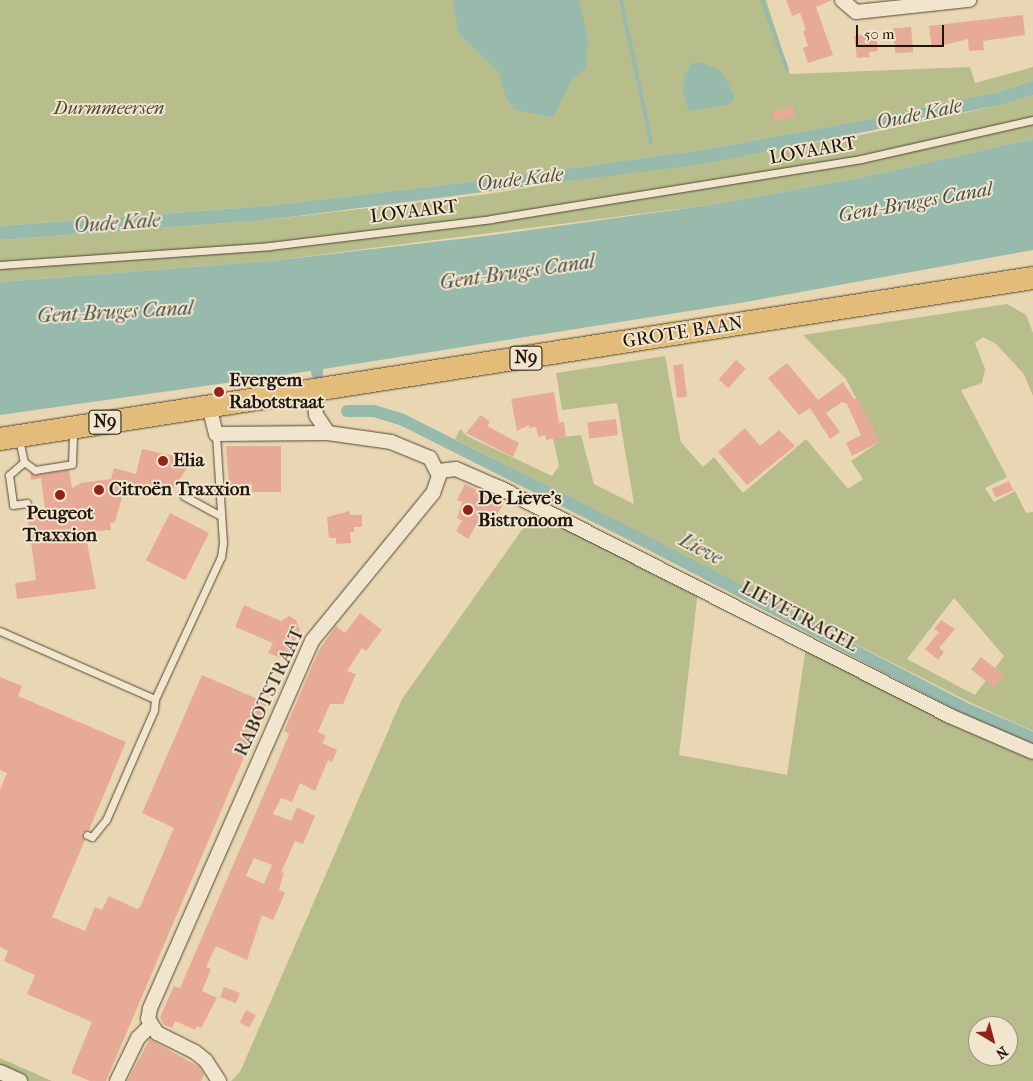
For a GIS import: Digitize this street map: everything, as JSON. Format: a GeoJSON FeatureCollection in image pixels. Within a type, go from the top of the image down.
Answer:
{"type":"FeatureCollection","features":[{"type":"Feature","properties":{"kind":"main road","name":"GROTE BAAN"},"geometry":{"type":"LineString","coordinates":[[324,390],[1033,278]]}},
{"type":"Feature","properties":{"kind":"main road","name":"N9"},"geometry":{"type":"LineString","coordinates":[[9,437],[324,390]]}},
{"type":"Feature","properties":{"kind":"street"},"geometry":{"type":"LineString","coordinates":[[842,0],[856,12],[969,0]]}},
{"type":"Feature","properties":{"kind":"street"},"geometry":{"type":"LineString","coordinates":[[324,390],[316,415],[328,433]]}},
{"type":"Feature","properties":{"kind":"street"},"geometry":{"type":"LineString","coordinates":[[210,406],[216,434],[328,433],[399,444],[430,458],[439,471]]}},
{"type":"Feature","properties":{"kind":"street","name":"LIEVETRAGEL"},"geometry":{"type":"LineString","coordinates":[[439,471],[456,469],[500,488],[950,716],[1033,752]]}},
{"type":"Feature","properties":{"kind":"street","name":"RABOTSTRAAT"},"geometry":{"type":"LineString","coordinates":[[150,1026],[150,1009],[307,649],[330,616],[372,571],[433,492],[439,471]]}},
{"type":"Feature","properties":{"kind":"street"},"geometry":{"type":"LineString","coordinates":[[117,1081],[138,1038],[150,1026],[157,1033],[206,1061],[219,1081]]}},
{"type":"Feature","properties":{"kind":"street"},"geometry":{"type":"LineString","coordinates":[[0,1072],[20,1081]]}},
{"type":"Feature","properties":{"kind":"lane","name":"LOVAART"},"geometry":{"type":"LineString","coordinates":[[0,265],[269,246],[491,219],[861,160],[1033,120]]}},
{"type":"Feature","properties":{"kind":"lane"},"geometry":{"type":"LineString","coordinates":[[9,437],[24,462],[35,470],[72,464],[74,427]]}},
{"type":"Feature","properties":{"kind":"lane"},"geometry":{"type":"LineString","coordinates":[[87,835],[92,837],[106,820],[154,710],[155,699],[221,557],[221,516],[216,434]]}},
{"type":"Feature","properties":{"kind":"lane"},"geometry":{"type":"LineString","coordinates":[[24,462],[9,476],[13,505],[27,503]]}},
{"type":"Feature","properties":{"kind":"lane"},"geometry":{"type":"LineString","coordinates":[[184,496],[221,516]]}},
{"type":"Feature","properties":{"kind":"lane"},"geometry":{"type":"LineString","coordinates":[[0,631],[155,699]]}},
{"type":"Feature","properties":{"kind":"green space","name":"Durmmeersen"},"geometry":{"type":"Polygon","coordinates":[[[0,0],[766,0],[790,74],[970,67],[975,83],[1033,67],[1033,80],[1002,91],[854,122],[701,150],[486,180],[265,206],[0,226],[0,0]]]}},
{"type":"Feature","properties":{"kind":"green space"},"geometry":{"type":"Polygon","coordinates":[[[1033,95],[1033,139],[864,177],[710,205],[270,261],[0,282],[0,240],[266,220],[488,194],[856,136],[1005,104],[1033,95]]]}},
{"type":"Feature","properties":{"kind":"green space"},"geometry":{"type":"Polygon","coordinates":[[[1007,304],[1026,315],[1033,333],[1033,396],[1024,374],[996,344],[983,337],[975,343],[985,369],[982,383],[961,390],[1007,477],[985,488],[994,502],[1015,491],[1026,513],[1033,512],[1033,731],[969,702],[455,439],[460,429],[467,436],[552,476],[559,466],[553,438],[581,435],[594,484],[634,504],[617,403],[562,410],[556,373],[665,356],[681,442],[703,467],[714,457],[743,493],[806,439],[848,489],[863,479],[851,461],[879,442],[846,379],[803,335],[1007,304]],[[954,598],[907,659],[975,695],[1004,656],[954,598]]]}},
{"type":"Feature","properties":{"kind":"green space"},"geometry":{"type":"Polygon","coordinates":[[[536,510],[698,590],[679,755],[787,775],[806,646],[1033,758],[1033,1081],[231,1081],[240,1072],[402,699],[536,510]]]}},
{"type":"Feature","properties":{"kind":"green space"},"geometry":{"type":"Polygon","coordinates":[[[0,1058],[52,1081],[29,1081],[0,1069],[0,1058]]]}},
{"type":"Feature","properties":{"kind":"water"},"geometry":{"type":"Polygon","coordinates":[[[453,0],[579,0],[588,39],[586,69],[573,78],[553,117],[515,110],[505,97],[499,73],[458,33],[453,0]]]}},
{"type":"Feature","properties":{"kind":"water"},"geometry":{"type":"Polygon","coordinates":[[[691,63],[701,63],[720,70],[735,96],[730,104],[691,111],[686,105],[683,91],[684,77],[691,63]]]}},
{"type":"Feature","properties":{"kind":"water","name":"Oude Kale"},"geometry":{"type":"Polygon","coordinates":[[[1033,80],[1033,95],[1005,104],[703,164],[266,220],[0,240],[0,226],[265,206],[486,180],[701,150],[854,122],[1002,91],[1033,80]]]}},
{"type":"Feature","properties":{"kind":"water","name":"Gent-Bruges Canal"},"geometry":{"type":"Polygon","coordinates":[[[1033,139],[1033,250],[746,302],[317,370],[0,415],[0,282],[270,261],[493,235],[710,205],[864,177],[1033,139]]]}},
{"type":"Feature","properties":{"kind":"building"},"geometry":{"type":"Polygon","coordinates":[[[786,0],[832,0],[816,7],[833,55],[808,63],[803,48],[808,46],[803,31],[806,30],[800,13],[792,16],[786,0]]]}},
{"type":"Feature","properties":{"kind":"building"},"geometry":{"type":"Polygon","coordinates":[[[1023,15],[1025,35],[983,41],[984,50],[969,51],[968,39],[932,48],[929,26],[1023,15]]]}},
{"type":"Feature","properties":{"kind":"building"},"geometry":{"type":"Polygon","coordinates":[[[911,27],[913,52],[895,53],[893,29],[911,27]]]}},
{"type":"Feature","properties":{"kind":"building"},"geometry":{"type":"Polygon","coordinates":[[[876,33],[878,51],[869,52],[870,57],[857,58],[854,36],[876,33]]]}},
{"type":"Feature","properties":{"kind":"building"},"geometry":{"type":"Polygon","coordinates":[[[793,107],[795,117],[774,121],[772,111],[793,107]]]}},
{"type":"Feature","properties":{"kind":"building"},"geometry":{"type":"Polygon","coordinates":[[[736,360],[746,369],[728,388],[719,379],[736,360]]]}},
{"type":"Feature","properties":{"kind":"building"},"geometry":{"type":"Polygon","coordinates":[[[787,363],[818,400],[843,382],[854,399],[857,398],[879,442],[852,456],[846,443],[861,435],[847,404],[842,402],[826,413],[840,432],[830,439],[810,408],[799,415],[768,378],[787,363]]]}},
{"type":"Feature","properties":{"kind":"building"},"geometry":{"type":"Polygon","coordinates":[[[683,364],[687,397],[677,398],[673,365],[683,364]]]}},
{"type":"Feature","properties":{"kind":"building"},"geometry":{"type":"Polygon","coordinates":[[[554,392],[559,423],[564,422],[566,437],[546,440],[545,435],[538,437],[536,427],[529,428],[529,425],[517,431],[511,399],[554,392]]]}},
{"type":"Feature","properties":{"kind":"building"},"geometry":{"type":"Polygon","coordinates":[[[481,415],[490,422],[487,426],[519,443],[513,457],[466,433],[481,415]]]}},
{"type":"Feature","properties":{"kind":"building"},"geometry":{"type":"Polygon","coordinates":[[[616,419],[618,435],[589,438],[587,423],[616,419]]]}},
{"type":"Feature","properties":{"kind":"building"},"geometry":{"type":"Polygon","coordinates":[[[745,428],[760,446],[779,430],[795,446],[747,485],[718,452],[745,428]]]}},
{"type":"Feature","properties":{"kind":"building"},"geometry":{"type":"Polygon","coordinates":[[[226,446],[281,446],[281,492],[252,492],[252,484],[229,485],[226,446]]]}},
{"type":"Feature","properties":{"kind":"building"},"geometry":{"type":"Polygon","coordinates":[[[142,449],[192,460],[174,488],[167,486],[165,493],[126,483],[115,522],[110,523],[111,530],[85,532],[96,589],[17,599],[15,583],[36,580],[27,511],[45,509],[41,478],[31,480],[30,473],[36,475],[69,470],[72,488],[81,483],[111,479],[114,468],[136,474],[142,449]]]}},
{"type":"Feature","properties":{"kind":"building"},"geometry":{"type":"Polygon","coordinates":[[[1009,481],[1013,490],[996,498],[992,489],[1009,481]]]}},
{"type":"Feature","properties":{"kind":"building"},"geometry":{"type":"Polygon","coordinates":[[[465,484],[503,504],[497,515],[485,510],[468,539],[456,531],[462,521],[457,518],[462,502],[457,500],[465,484]]]}},
{"type":"Feature","properties":{"kind":"building"},"geometry":{"type":"Polygon","coordinates":[[[350,511],[350,515],[362,515],[362,527],[354,527],[354,532],[350,532],[351,543],[336,544],[336,538],[329,538],[327,517],[350,511]]]}},
{"type":"Feature","properties":{"kind":"building"},"geometry":{"type":"Polygon","coordinates":[[[170,513],[209,533],[185,580],[146,560],[170,513]]]}},
{"type":"Feature","properties":{"kind":"building"},"geometry":{"type":"Polygon","coordinates":[[[244,605],[281,621],[289,616],[296,620],[300,630],[286,660],[268,653],[273,643],[235,627],[244,605]]]}},
{"type":"Feature","properties":{"kind":"building"},"geometry":{"type":"Polygon","coordinates":[[[360,613],[382,630],[366,651],[362,648],[347,671],[356,674],[343,704],[330,704],[318,732],[326,736],[322,743],[337,750],[332,762],[328,760],[315,791],[300,783],[292,802],[281,798],[273,814],[291,821],[297,807],[315,816],[303,844],[295,841],[281,872],[284,873],[279,890],[285,893],[273,920],[262,915],[247,960],[216,946],[206,967],[211,969],[202,991],[217,998],[201,1028],[197,1026],[195,1030],[175,1021],[172,1028],[164,1025],[160,1017],[174,986],[180,988],[273,773],[289,734],[284,731],[319,650],[336,626],[345,633],[360,613]],[[254,858],[246,876],[264,884],[272,865],[254,858]]]}},
{"type":"Feature","properties":{"kind":"building"},"geometry":{"type":"Polygon","coordinates":[[[941,620],[955,629],[939,648],[944,652],[938,660],[925,649],[939,632],[934,629],[941,620]]]}},
{"type":"Feature","properties":{"kind":"building"},"geometry":{"type":"Polygon","coordinates":[[[981,657],[1004,675],[994,687],[971,670],[981,657]]]}},
{"type":"Feature","properties":{"kind":"building"},"geometry":{"type":"Polygon","coordinates":[[[202,675],[267,703],[106,1081],[90,1081],[71,1073],[92,1022],[27,994],[35,975],[4,961],[8,951],[0,947],[0,790],[7,773],[0,770],[0,677],[22,686],[18,696],[126,742],[89,830],[82,833],[85,840],[52,917],[85,931],[95,907],[102,910],[109,896],[137,909],[140,907],[174,828],[142,813],[202,675]]]}},
{"type":"Feature","properties":{"kind":"building"},"geometry":{"type":"Polygon","coordinates":[[[224,987],[240,993],[236,1003],[220,997],[224,987]]]}},
{"type":"Feature","properties":{"kind":"building"},"geometry":{"type":"Polygon","coordinates":[[[246,1010],[256,1015],[249,1027],[240,1022],[246,1010]]]}},
{"type":"Feature","properties":{"kind":"building"},"geometry":{"type":"Polygon","coordinates":[[[150,1039],[199,1067],[204,1074],[201,1081],[127,1081],[150,1039]]]}},
{"type":"Feature","properties":{"kind":"waterway"},"geometry":{"type":"LineString","coordinates":[[621,0],[651,142]]}},
{"type":"Feature","properties":{"kind":"waterway"},"geometry":{"type":"LineString","coordinates":[[762,0],[787,70]]}},
{"type":"Feature","properties":{"kind":"waterway","name":"Lieve"},"geometry":{"type":"LineString","coordinates":[[315,353],[317,373]]}},
{"type":"Feature","properties":{"kind":"waterway","name":"Lieve"},"geometry":{"type":"LineString","coordinates":[[347,411],[374,411],[403,420],[638,538],[969,710],[1033,738]]}},
{"type":"Feature","properties":{"kind":"place","name":"Evergem Rabotstraat"},"geometry":{"type":"Point","coordinates":[219,392]}},
{"type":"Feature","properties":{"kind":"place","name":"Elia"},"geometry":{"type":"Point","coordinates":[163,461]}},
{"type":"Feature","properties":{"kind":"place","name":"Citroën Traxxion"},"geometry":{"type":"Point","coordinates":[99,490]}},
{"type":"Feature","properties":{"kind":"place","name":"Peugeot Traxxion"},"geometry":{"type":"Point","coordinates":[60,495]}},
{"type":"Feature","properties":{"kind":"place","name":"De Lieve's Bistronoom"},"geometry":{"type":"Point","coordinates":[468,510]}}]}
